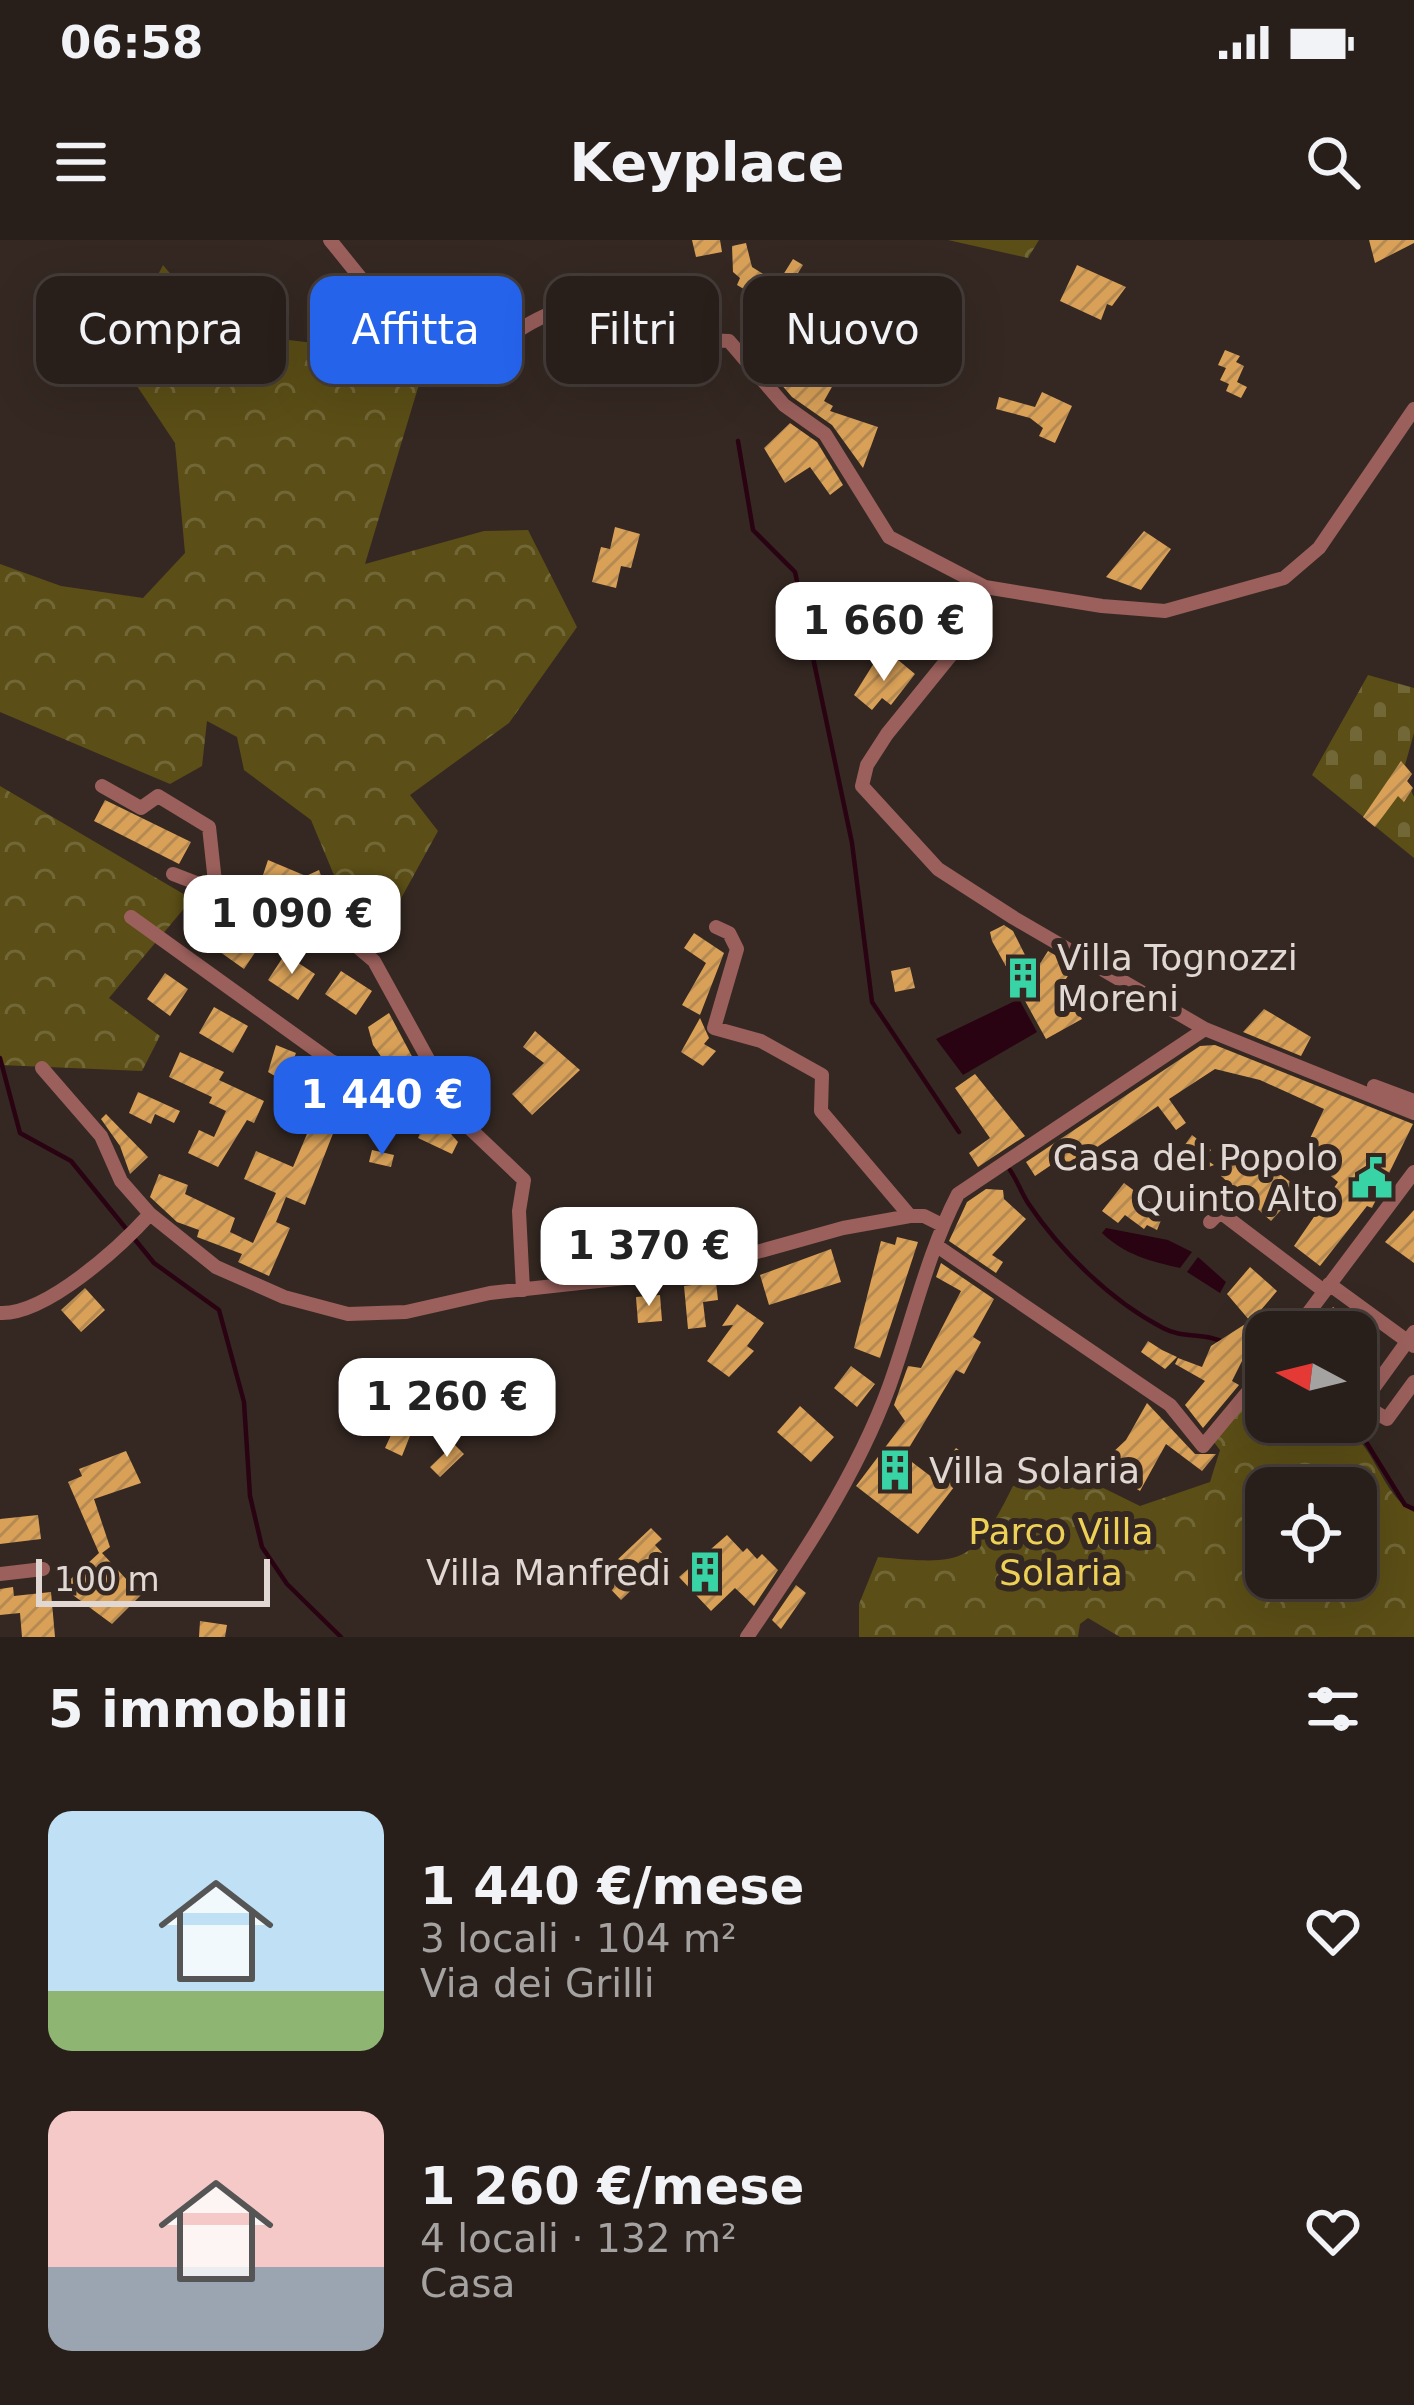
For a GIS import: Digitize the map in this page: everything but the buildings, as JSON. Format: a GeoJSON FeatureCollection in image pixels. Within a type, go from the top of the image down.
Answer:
{"type":"FeatureCollection","features":[{"type":"Feature","properties":{"kind":"street"},"geometry":{"type":"LineString","coordinates":[[330,240],[430,364],[445,370],[462,366],[517,326],[581,310],[606,311],[618,321],[616,359],[633,369],[676,361],[712,339],[729,341],[784,405],[826,434],[890,537],[985,587],[1165,611],[1284,578],[1318,548],[1414,409]]}},
{"type":"Feature","properties":{"kind":"street"},"geometry":{"type":"LineString","coordinates":[[985,587],[944,667],[867,765],[862,787],[938,869],[1205,1029],[1414,1113]]}},
{"type":"Feature","properties":{"kind":"street"},"geometry":{"type":"LineString","coordinates":[[102,786],[141,808],[158,796],[209,827],[216,891]]}},
{"type":"Feature","properties":{"kind":"street"},"geometry":{"type":"LineString","coordinates":[[173,874],[354,944],[374,961],[475,1139],[524,1180],[520,1211],[523,1290]]}},
{"type":"Feature","properties":{"kind":"street"},"geometry":{"type":"LineString","coordinates":[[131,916],[331,1061],[440,1106],[451,1101]]}},
{"type":"Feature","properties":{"kind":"street"},"geometry":{"type":"LineString","coordinates":[[716,927],[728,933],[737,949],[714,1028],[761,1041],[822,1075],[820,1111],[910,1216]]}},
{"type":"Feature","properties":{"kind":"street"},"geometry":{"type":"LineString","coordinates":[[747,1637],[840,1494],[888,1390],[942,1225],[966,1186],[1072,1121],[1205,1029]]}},
{"type":"Feature","properties":{"kind":"street"},"geometry":{"type":"LineString","coordinates":[[42,1068],[101,1136],[121,1181],[151,1214],[216,1267],[284,1297],[348,1314],[440,1307],[523,1290],[688,1271],[844,1228],[910,1216],[924,1216],[942,1225]]}},
{"type":"Feature","properties":{"kind":"street"},"geometry":{"type":"LineString","coordinates":[[1354,1086],[1365,1082],[1414,1101]]}},
{"type":"Feature","properties":{"kind":"street"},"geometry":{"type":"LineString","coordinates":[[1309,1311],[1414,1172]]}},
{"type":"Feature","properties":{"kind":"street"},"geometry":{"type":"LineString","coordinates":[[0,1313],[28,1309],[121,1244],[151,1214]]}},
{"type":"Feature","properties":{"kind":"street"},"geometry":{"type":"LineString","coordinates":[[1218,1214],[1412,1340],[1361,1404],[1387,1419],[1414,1382]]}},
{"type":"Feature","properties":{"kind":"street"},"geometry":{"type":"LineString","coordinates":[[937,1246],[1170,1405],[1203,1446],[1245,1395]]}},
{"type":"Feature","properties":{"kind":"street"},"geometry":{"type":"LineString","coordinates":[[0,1574],[43,1569]]}},
{"type":"Feature","properties":{"kind":"street"},"geometry":{"type":"LineString","coordinates":[[758,1621],[772,1637]]}},
{"type":"Feature","properties":{"kind":"green space"},"geometry":{"type":"Polygon","coordinates":[[[948,240],[1039,240],[1028,258],[948,240]]]}},
{"type":"Feature","properties":{"kind":"green space"},"geometry":{"type":"Polygon","coordinates":[[[286,340],[310,343],[310,384],[419,384],[365,564],[484,531],[528,530],[577,627],[509,723],[410,795],[438,831],[382,933],[356,928],[311,820],[244,770],[237,737],[207,721],[202,766],[170,784],[0,712],[0,564],[61,586],[143,598],[185,553],[175,443],[136,384],[286,384],[286,340]]]}},
{"type":"Feature","properties":{"kind":"green space"},"geometry":{"type":"Polygon","coordinates":[[[1368,675],[1414,688],[1414,733],[1405,765],[1412,774],[1407,781],[1414,797],[1414,858],[1312,775],[1368,675]]]}},
{"type":"Feature","properties":{"kind":"green space"},"geometry":{"type":"Polygon","coordinates":[[[0,786],[192,899],[109,998],[160,1036],[142,1071],[0,1065],[0,786]]]}},
{"type":"Feature","properties":{"kind":"green space","name":"Parco Villa Solaria"},"geometry":{"type":"Polygon","coordinates":[[[1245,1401],[1245,1443],[1361,1443],[1368,1452],[1377,1467],[1392,1492],[1414,1512],[1414,1637],[1120,1637],[1088,1618],[1080,1624],[1078,1637],[859,1637],[859,1604],[878,1557],[929,1560],[963,1554],[987,1532],[1013,1486],[1079,1476],[1140,1506],[1210,1482],[1220,1450],[1213,1441],[1245,1401]]]}},
{"type":"Feature","properties":{"kind":"shaded area"},"geometry":{"type":"Polygon","coordinates":[[[1019,999],[1037,1032],[963,1075],[936,1039],[1019,999]]]}},
{"type":"Feature","properties":{"kind":"shaded area"},"geometry":{"type":"Polygon","coordinates":[[[1106,1228],[1168,1240],[1192,1252],[1180,1268],[1158,1263],[1120,1247],[1102,1233],[1106,1228]]]}},
{"type":"Feature","properties":{"kind":"shaded area"},"geometry":{"type":"Polygon","coordinates":[[[1198,1257],[1226,1282],[1220,1293],[1187,1272],[1198,1257]]]}},
{"type":"Feature","properties":{"kind":"waterway"},"geometry":{"type":"LineString","coordinates":[[738,441],[753,530],[795,572],[852,843],[872,1002],[959,1132]]}},
{"type":"Feature","properties":{"kind":"waterway"},"geometry":{"type":"LineString","coordinates":[[0,1058],[20,1133],[71,1161],[154,1263],[219,1310],[244,1402],[250,1496],[262,1547],[287,1584],[341,1637]]}},
{"type":"Feature","properties":{"kind":"waterway"},"geometry":{"type":"LineString","coordinates":[[1010,1170],[1041,1221],[1106,1289],[1163,1328],[1225,1343]]}},
{"type":"Feature","properties":{"kind":"waterway"},"geometry":{"type":"LineString","coordinates":[[1367,1443],[1405,1505],[1414,1509]]}},
{"type":"Feature","properties":{"kind":"place","name":"Villa Tognozzi Moreni"},"geometry":{"type":"Point","coordinates":[1023,978]}},
{"type":"Feature","properties":{"kind":"place","name":"Casa del Popolo Quinto Alto"},"geometry":{"type":"Point","coordinates":[1372,1178]}},
{"type":"Feature","properties":{"kind":"place","name":"Villa Solaria"},"geometry":{"type":"Point","coordinates":[895,1470]}},
{"type":"Feature","properties":{"kind":"place","name":"Villa Manfredi"},"geometry":{"type":"Point","coordinates":[705,1572]}}]}
